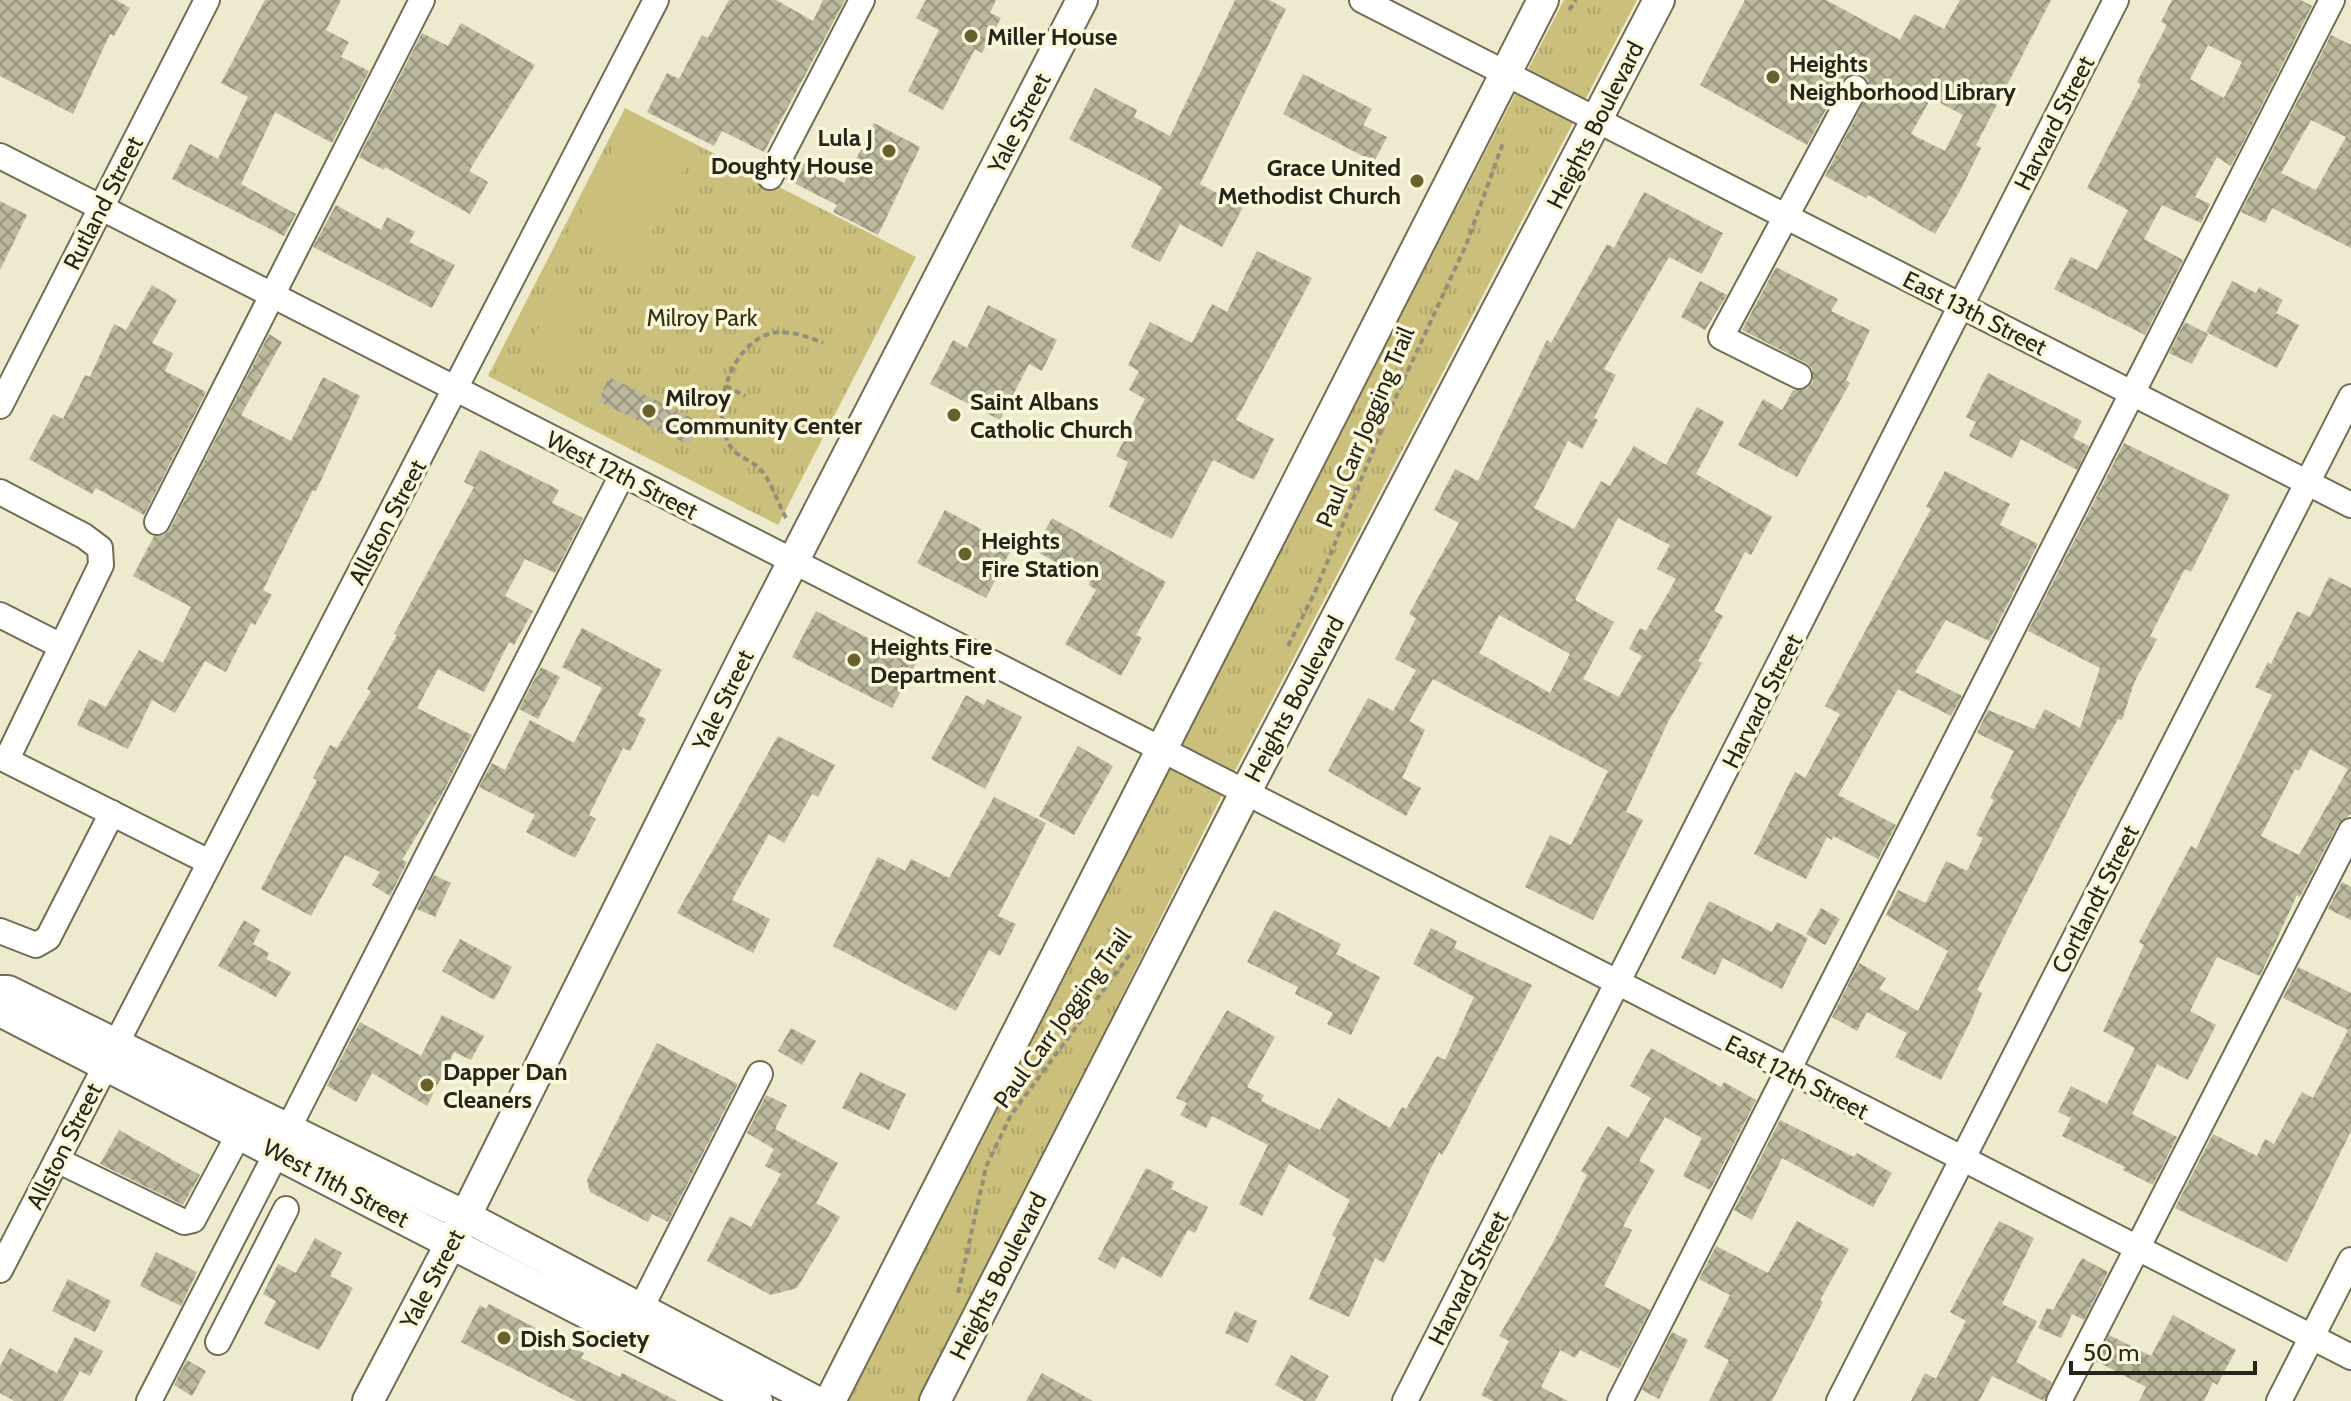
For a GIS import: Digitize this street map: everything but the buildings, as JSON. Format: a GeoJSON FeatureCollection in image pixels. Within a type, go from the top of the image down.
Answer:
{"type":"FeatureCollection","features":[{"type":"Feature","properties":{"kind":"main road","name":"Yale Street"},"geometry":{"type":"LineString","coordinates":[[368,1401],[465,1216],[793,561],[1082,0]]}},
{"type":"Feature","properties":{"kind":"main road"},"geometry":{"type":"LineString","coordinates":[[830,1401],[1543,0]]}},
{"type":"Feature","properties":{"kind":"main road","name":"Heights Boulevard"},"geometry":{"type":"LineString","coordinates":[[935,1401],[1244,795],[1659,0]]}},
{"type":"Feature","properties":{"kind":"main road"},"geometry":{"type":"LineString","coordinates":[[0,991],[8,991],[111,1055],[283,1140]]}},
{"type":"Feature","properties":{"kind":"main road","name":"West 11th Street"},"geometry":{"type":"LineString","coordinates":[[0,1011],[111,1055],[240,1132],[283,1140],[465,1216],[815,1401]]}},
{"type":"Feature","properties":{"kind":"main road","name":"West 11th Street"},"geometry":{"type":"LineString","coordinates":[[283,1140],[450,1244],[757,1401]]}},
{"type":"Feature","properties":{"kind":"street","name":"Rutland Street"},"geometry":{"type":"LineString","coordinates":[[0,406],[207,0]]}},
{"type":"Feature","properties":{"kind":"street"},"geometry":{"type":"LineString","coordinates":[[157,522],[422,0]]}},
{"type":"Feature","properties":{"kind":"street","name":"Allston Street"},"geometry":{"type":"LineString","coordinates":[[0,1270],[656,0]]}},
{"type":"Feature","properties":{"kind":"street"},"geometry":{"type":"LineString","coordinates":[[770,177],[862,0]]}},
{"type":"Feature","properties":{"kind":"street","name":"East 13th Street"},"geometry":{"type":"LineString","coordinates":[[1362,0],[2351,505]]}},
{"type":"Feature","properties":{"kind":"street","name":"Harvard Street"},"geometry":{"type":"LineString","coordinates":[[1405,1401],[2116,0]]}},
{"type":"Feature","properties":{"kind":"street"},"geometry":{"type":"LineString","coordinates":[[1620,1401],[2332,0]]}},
{"type":"Feature","properties":{"kind":"street"},"geometry":{"type":"LineString","coordinates":[[1799,376],[1721,337],[1855,88]]}},
{"type":"Feature","properties":{"kind":"street","name":"West 12th Street"},"geometry":{"type":"LineString","coordinates":[[0,156],[1244,795]]}},
{"type":"Feature","properties":{"kind":"street","name":"Cortlandt Street"},"geometry":{"type":"LineString","coordinates":[[1839,1401],[2351,397]]}},
{"type":"Feature","properties":{"kind":"street"},"geometry":{"type":"LineString","coordinates":[[149,1401],[622,475]]}},
{"type":"Feature","properties":{"kind":"street"},"geometry":{"type":"LineString","coordinates":[[0,492],[84,536],[100,548],[101,565],[3,758],[209,862]]}},
{"type":"Feature","properties":{"kind":"street"},"geometry":{"type":"LineString","coordinates":[[3,625],[61,646]]}},
{"type":"Feature","properties":{"kind":"street","name":"East 12th Street"},"geometry":{"type":"LineString","coordinates":[[1244,795],[2351,1357]]}},
{"type":"Feature","properties":{"kind":"street"},"geometry":{"type":"LineString","coordinates":[[0,931],[36,945],[48,938],[112,813]]}},
{"type":"Feature","properties":{"kind":"street"},"geometry":{"type":"LineString","coordinates":[[2059,1401],[2351,831]]}},
{"type":"Feature","properties":{"kind":"street"},"geometry":{"type":"LineString","coordinates":[[640,1310],[760,1074]]}},
{"type":"Feature","properties":{"kind":"street"},"geometry":{"type":"LineString","coordinates":[[57,1160],[184,1222],[193,1220],[240,1132]]}},
{"type":"Feature","properties":{"kind":"street"},"geometry":{"type":"LineString","coordinates":[[218,1342],[286,1209]]}},
{"type":"Feature","properties":{"kind":"street"},"geometry":{"type":"LineString","coordinates":[[2279,1401],[2351,1260]]}},
{"type":"Feature","properties":{"kind":"path","name":"Paul Carr Jogging Trail"},"geometry":{"type":"LineString","coordinates":[[1282,658],[1315,592],[1388,414],[1466,245],[1504,140]]}},
{"type":"Feature","properties":{"kind":"path"},"geometry":{"type":"LineString","coordinates":[[787,520],[760,469],[737,456],[728,443],[722,399],[741,356],[760,338],[779,332],[823,343]]}},
{"type":"Feature","properties":{"kind":"path"},"geometry":{"type":"LineString","coordinates":[[726,386],[745,396]]}},
{"type":"Feature","properties":{"kind":"path","name":"Paul Carr Jogging Trail"},"geometry":{"type":"LineString","coordinates":[[956,1303],[986,1167],[1011,1115],[1136,946]]}},
{"type":"Feature","properties":{"kind":"green space"},"geometry":{"type":"Polygon","coordinates":[[[1564,0],[1637,0],[1217,805],[921,1401],[848,1401],[1185,733],[1564,0]]]}},
{"type":"Feature","properties":{"kind":"green space","name":"Milroy Park"},"geometry":{"type":"Polygon","coordinates":[[[625,108],[916,257],[778,525],[488,376],[625,108]]]}},
{"type":"Feature","properties":{"kind":"green space"},"geometry":{"type":"Polygon","coordinates":[[[631,117],[694,149],[634,267],[571,235],[631,117]]]}},
{"type":"Feature","properties":{"kind":"green space"},"geometry":{"type":"Polygon","coordinates":[[[556,295],[589,312],[556,376],[523,358],[556,295]]]}},
{"type":"Feature","properties":{"kind":"place","name":"Miller House"},"geometry":{"type":"Point","coordinates":[971,36]}},
{"type":"Feature","properties":{"kind":"place","name":"Heights Neighborhood Library"},"geometry":{"type":"Point","coordinates":[1773,77]}},
{"type":"Feature","properties":{"kind":"place","name":"Lula J Doughty House"},"geometry":{"type":"Point","coordinates":[889,151]}},
{"type":"Feature","properties":{"kind":"place","name":"Grace United Methodist Church"},"geometry":{"type":"Point","coordinates":[1417,181]}},
{"type":"Feature","properties":{"kind":"place","name":"Milroy Community Center"},"geometry":{"type":"Point","coordinates":[649,411]}},
{"type":"Feature","properties":{"kind":"place","name":"Saint Albans Catholic Church"},"geometry":{"type":"Point","coordinates":[954,415]}},
{"type":"Feature","properties":{"kind":"place","name":"Heights Fire Station"},"geometry":{"type":"Point","coordinates":[965,554]}},
{"type":"Feature","properties":{"kind":"place","name":"Heights Fire Department"},"geometry":{"type":"Point","coordinates":[854,660]}},
{"type":"Feature","properties":{"kind":"place","name":"Dapper Dan Cleaners"},"geometry":{"type":"Point","coordinates":[427,1085]}},
{"type":"Feature","properties":{"kind":"place","name":"Dish Society"},"geometry":{"type":"Point","coordinates":[504,1338]}}]}
